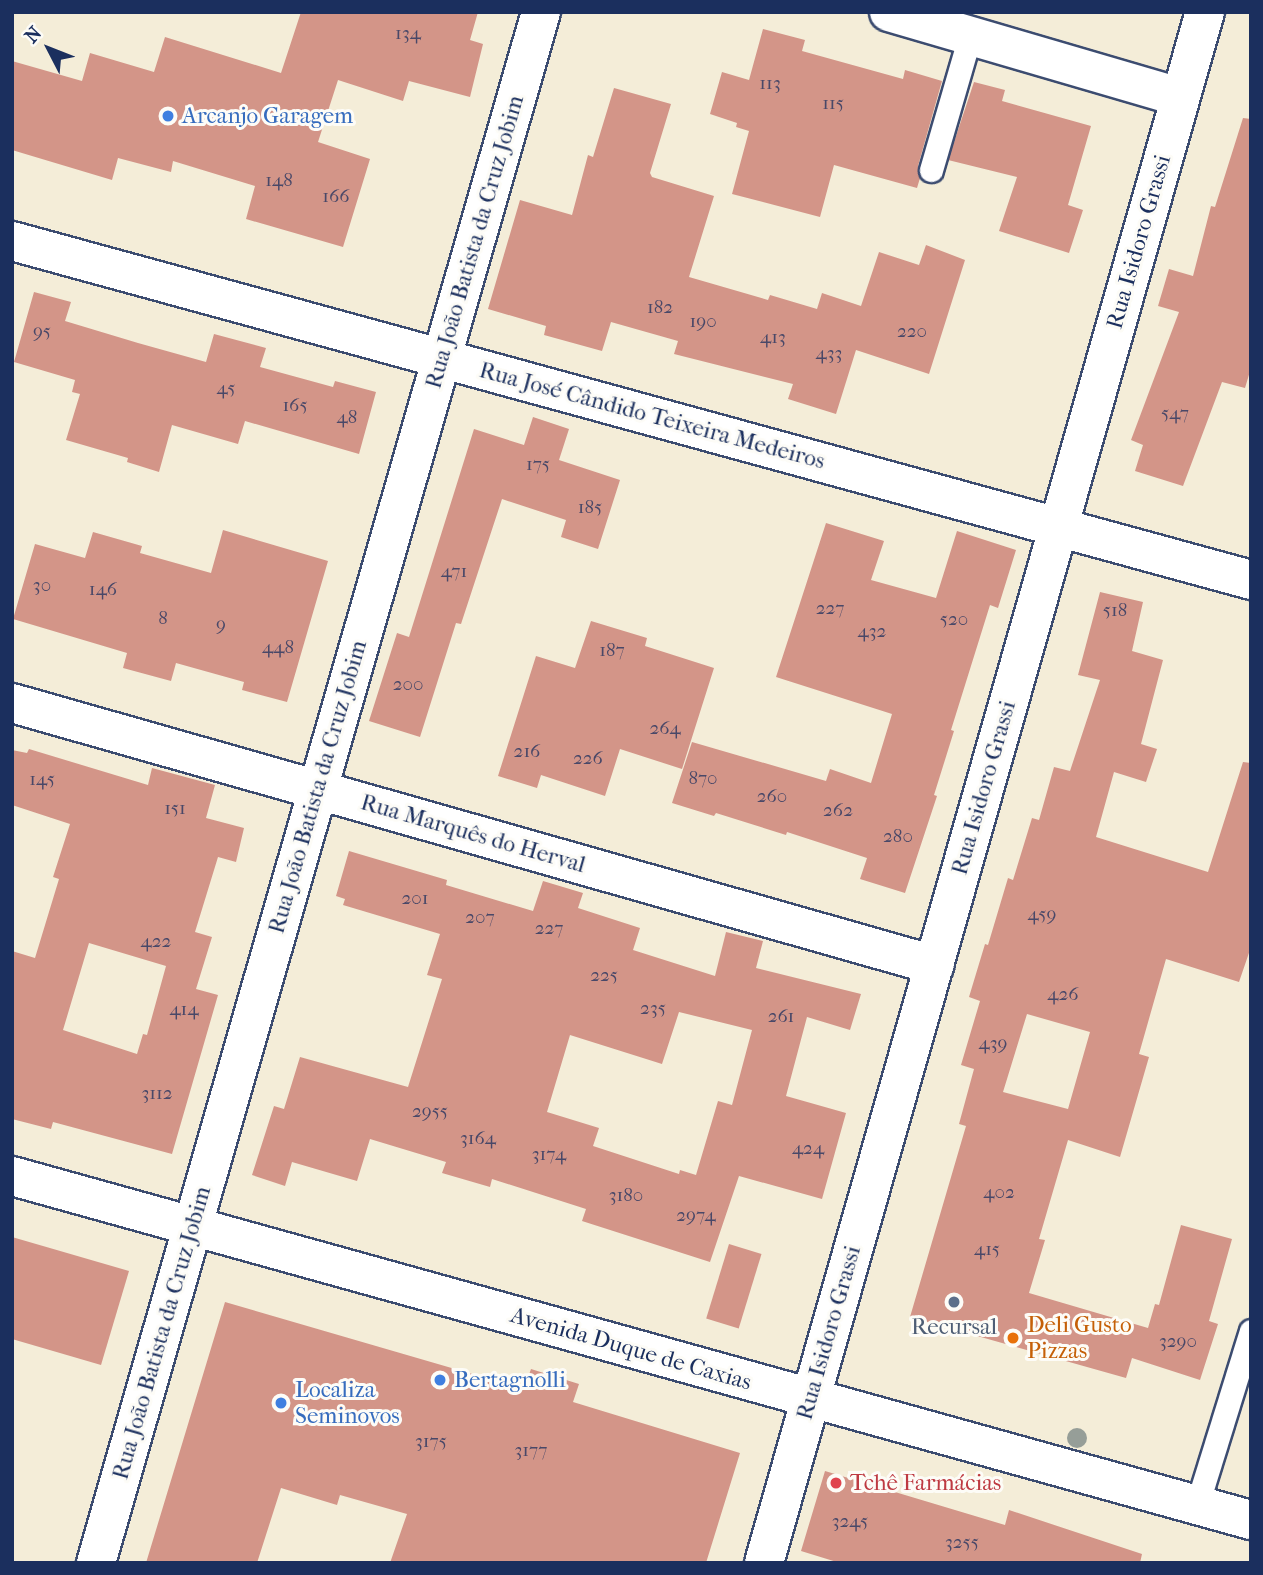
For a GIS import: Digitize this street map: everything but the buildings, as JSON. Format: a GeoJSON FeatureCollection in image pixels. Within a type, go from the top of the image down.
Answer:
{"type":"FeatureCollection","features":[{"type":"Feature","properties":{"kind":"street","name":"Rua João Batista da Cruz Jobim"},"geometry":{"type":"LineString","coordinates":[[96,1563],[541,12]]}},
{"type":"Feature","properties":{"kind":"street"},"geometry":{"type":"LineString","coordinates":[[889,12],[1180,97]]}},
{"type":"Feature","properties":{"kind":"street","name":"Rua Isidoro Grassi"},"geometry":{"type":"LineString","coordinates":[[764,1563],[1205,12]]}},
{"type":"Feature","properties":{"kind":"street","name":"Rua José Cândido Teixeira Medeiros"},"geometry":{"type":"LineString","coordinates":[[12,241],[1251,580]]}},
{"type":"Feature","properties":{"kind":"street","name":"Rua Marquês do Herval"},"geometry":{"type":"LineString","coordinates":[[12,703],[934,965]]}},
{"type":"Feature","properties":{"kind":"street","name":"Avenida Duque de Caxias"},"geometry":{"type":"LineString","coordinates":[[12,1176],[1251,1520]]}},
{"type":"Feature","properties":{"kind":"lane"},"geometry":{"type":"LineString","coordinates":[[930,170],[970,36]]}},
{"type":"Feature","properties":{"kind":"lane"},"geometry":{"type":"LineString","coordinates":[[1197,1505],[1251,1331]]}},
{"type":"Feature","properties":{"kind":"place","name":"Arcanjo Garagem"},"geometry":{"type":"Point","coordinates":[168,116]}},
{"type":"Feature","properties":{"kind":"place","name":"Recursal"},"geometry":{"type":"Point","coordinates":[954,1302]}},
{"type":"Feature","properties":{"kind":"place","name":"Deli Gusto Pizzas"},"geometry":{"type":"Point","coordinates":[1013,1338]}},
{"type":"Feature","properties":{"kind":"place","name":"Bertagnolli"},"geometry":{"type":"Point","coordinates":[440,1380]}},
{"type":"Feature","properties":{"kind":"place","name":"Localiza Seminovos"},"geometry":{"type":"Point","coordinates":[281,1403]}},
{"type":"Feature","properties":{"kind":"place","name":"Tchê Farmácias"},"geometry":{"type":"Point","coordinates":[836,1483]}}]}
